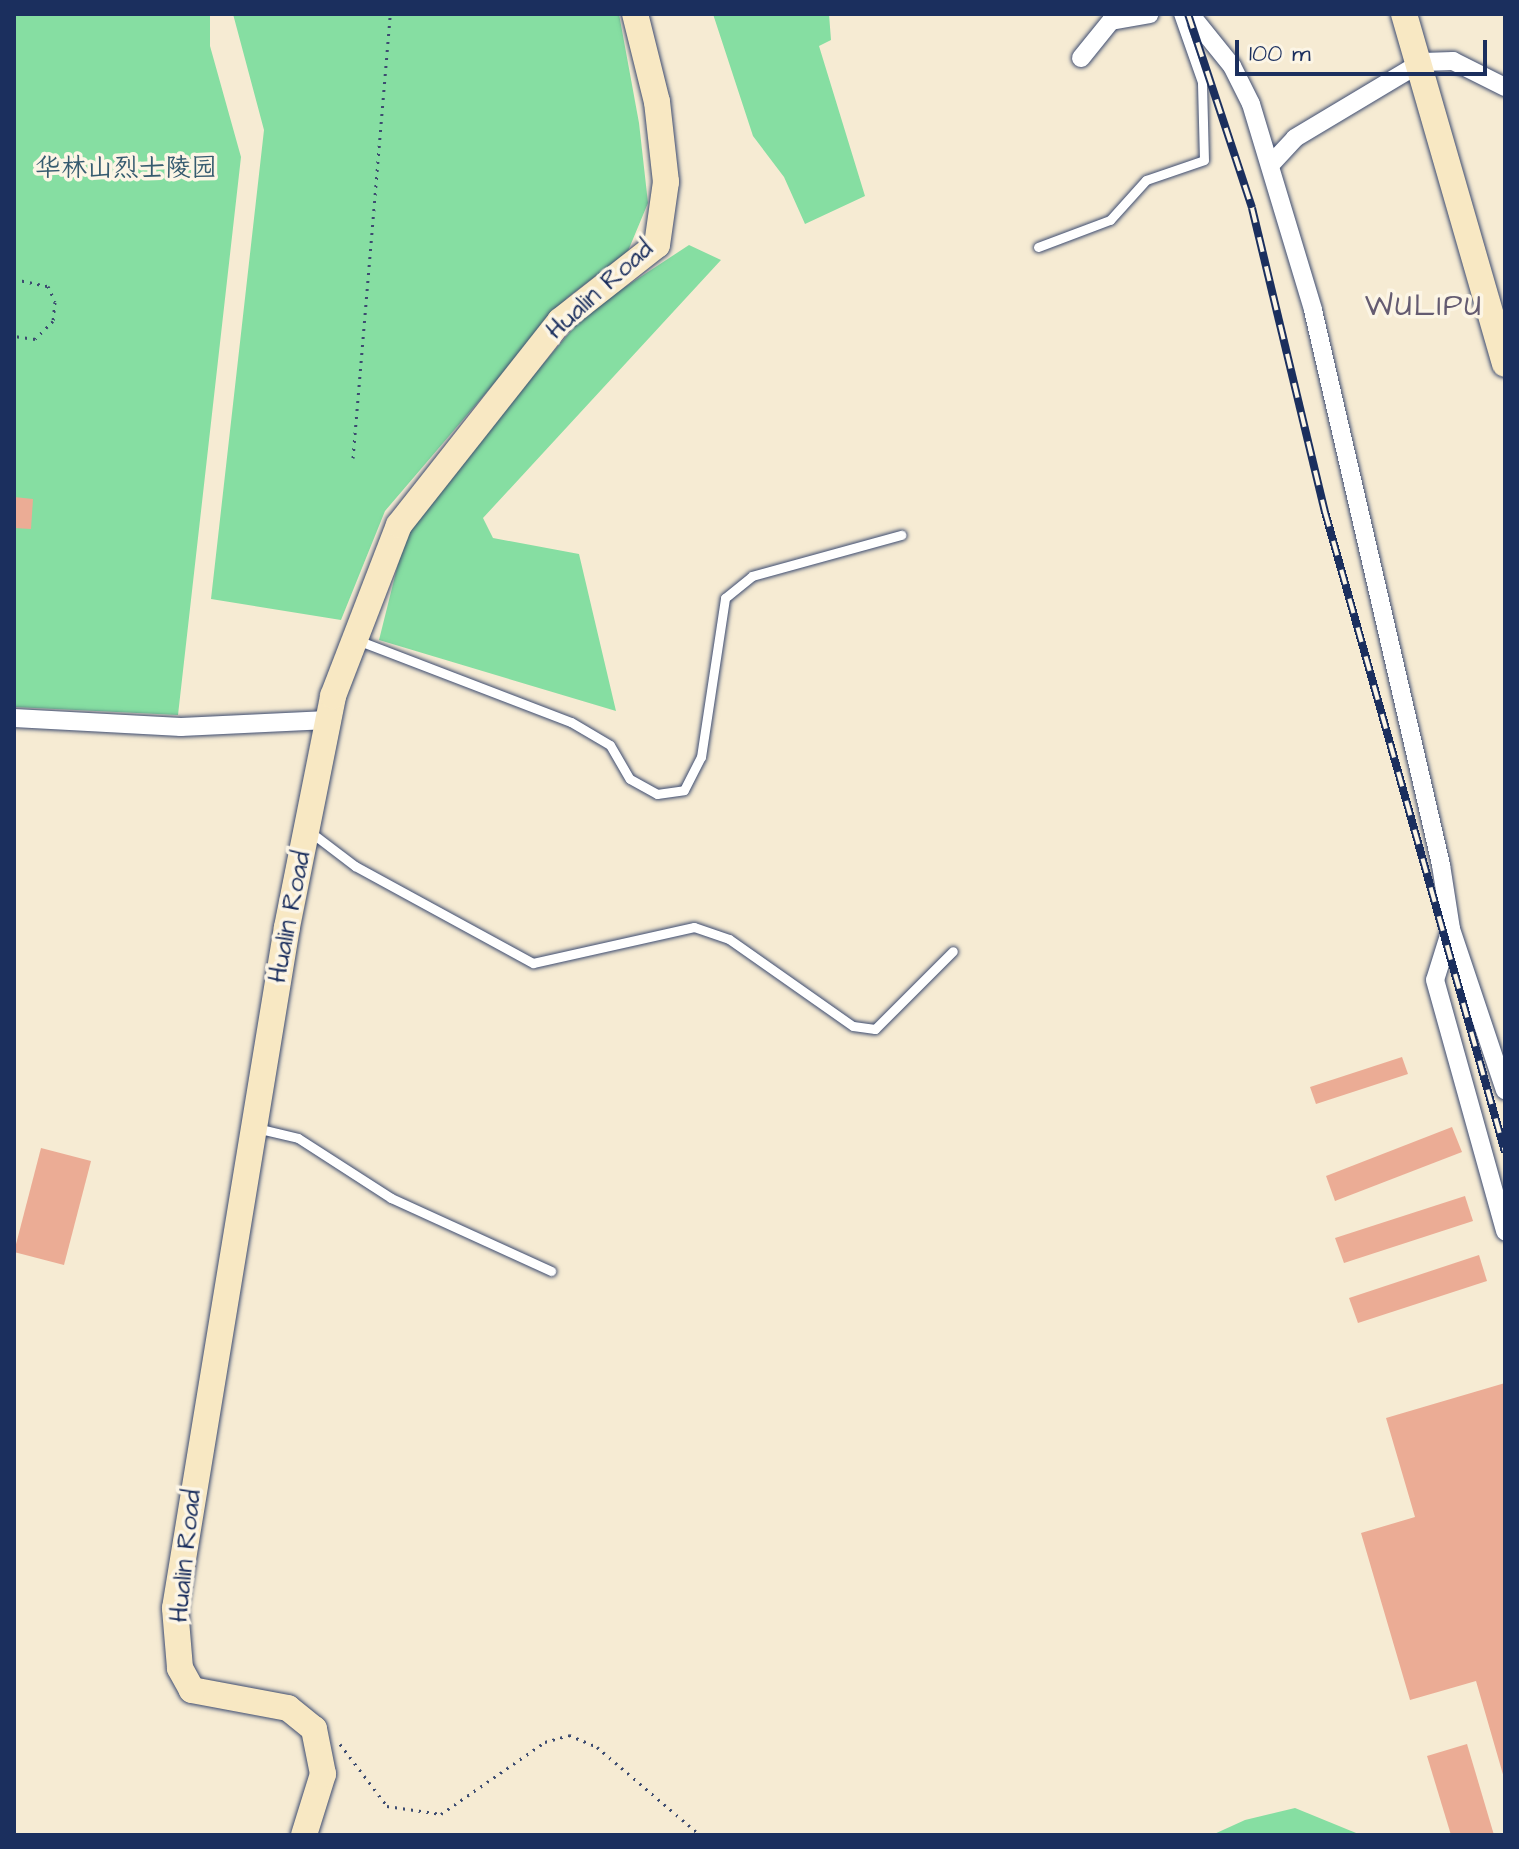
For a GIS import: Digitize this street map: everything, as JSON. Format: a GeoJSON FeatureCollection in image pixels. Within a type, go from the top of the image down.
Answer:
{"type":"FeatureCollection","features":[{"type":"Feature","properties":{"kind":"street","name":"Hualin Road"},"geometry":{"type":"LineString","coordinates":[[314,1729],[288,1708],[192,1690],[180,1668],[175,1608],[252,1127],[307,829],[328,720],[354,639],[399,525],[560,321],[657,245],[666,182],[657,102],[635,14]]}},
{"type":"Feature","properties":{"kind":"street"},"geometry":{"type":"LineString","coordinates":[[1081,58],[1111,21],[1149,14]]}},
{"type":"Feature","properties":{"kind":"street"},"geometry":{"type":"LineString","coordinates":[[1404,14],[1422,62],[1505,364]]}},
{"type":"Feature","properties":{"kind":"street"},"geometry":{"type":"LineString","coordinates":[[1198,18],[1232,66],[1272,163],[1313,310],[1451,929],[1505,1090]]}},
{"type":"Feature","properties":{"kind":"street"},"geometry":{"type":"LineString","coordinates":[[1272,163],[1295,138],[1422,62],[1453,61],[1505,87]]}},
{"type":"Feature","properties":{"kind":"street"},"geometry":{"type":"LineString","coordinates":[[14,718],[181,727],[328,720]]}},
{"type":"Feature","properties":{"kind":"street"},"geometry":{"type":"LineString","coordinates":[[1451,929],[1435,980],[1505,1231]]}},
{"type":"Feature","properties":{"kind":"street"},"geometry":{"type":"LineString","coordinates":[[304,1835],[323,1774],[314,1729]]}},
{"type":"Feature","properties":{"kind":"lane"},"geometry":{"type":"LineString","coordinates":[[1038,247],[1110,220],[1146,180],[1204,160],[1202,82],[1178,14]]}},
{"type":"Feature","properties":{"kind":"lane"},"geometry":{"type":"LineString","coordinates":[[354,639],[571,722],[610,745],[630,779],[657,794],[684,790],[701,757],[725,598],[752,576],[901,535]]}},
{"type":"Feature","properties":{"kind":"lane"},"geometry":{"type":"LineString","coordinates":[[307,829],[355,866],[533,963],[694,927],[729,939],[853,1026],[875,1029],[953,951]]}},
{"type":"Feature","properties":{"kind":"lane"},"geometry":{"type":"LineString","coordinates":[[252,1127],[298,1138],[391,1198],[551,1271]]}},
{"type":"Feature","properties":{"kind":"path"},"geometry":{"type":"LineString","coordinates":[[353,458],[390,14]]}},
{"type":"Feature","properties":{"kind":"path"},"geometry":{"type":"LineString","coordinates":[[14,279],[48,286],[55,302],[53,321],[35,339],[14,336]]}},
{"type":"Feature","properties":{"kind":"path"},"geometry":{"type":"LineString","coordinates":[[314,1729],[331,1733],[387,1806],[420,1815],[441,1814],[545,1742],[569,1735],[597,1747],[700,1835]]}},
{"type":"Feature","properties":{"kind":"green space","name":"华林山烈士陵园"},"geometry":{"type":"Polygon","coordinates":[[[14,14],[210,14],[210,46],[241,157],[178,715],[14,707],[14,14]]]}},
{"type":"Feature","properties":{"kind":"green space"},"geometry":{"type":"Polygon","coordinates":[[[233,14],[619,14],[639,123],[648,203],[628,251],[567,298],[385,511],[341,620],[211,599],[264,130],[233,14]]]}},
{"type":"Feature","properties":{"kind":"green space"},"geometry":{"type":"Polygon","coordinates":[[[713,14],[829,14],[831,40],[819,46],[865,196],[805,224],[784,177],[753,136],[713,14]]]}},
{"type":"Feature","properties":{"kind":"green space"},"geometry":{"type":"Polygon","coordinates":[[[689,245],[721,260],[483,518],[493,538],[579,554],[616,711],[379,640],[408,524],[587,312],[689,245]]]}},
{"type":"Feature","properties":{"kind":"green space"},"geometry":{"type":"Polygon","coordinates":[[[1295,1808],[1361,1835],[1212,1835],[1245,1820],[1295,1808]]]}},
{"type":"Feature","properties":{"kind":"building"},"geometry":{"type":"Polygon","coordinates":[[[14,497],[33,499],[31,529],[14,528],[14,497]]]}},
{"type":"Feature","properties":{"kind":"building"},"geometry":{"type":"Polygon","coordinates":[[[1402,1057],[1408,1074],[1316,1104],[1310,1087],[1402,1057]]]}},
{"type":"Feature","properties":{"kind":"building"},"geometry":{"type":"Polygon","coordinates":[[[1452,1127],[1462,1152],[1335,1201],[1326,1176],[1452,1127]]]}},
{"type":"Feature","properties":{"kind":"building"},"geometry":{"type":"Polygon","coordinates":[[[41,1148],[91,1161],[64,1265],[14,1252],[41,1148]]]}},
{"type":"Feature","properties":{"kind":"building"},"geometry":{"type":"Polygon","coordinates":[[[1465,1196],[1473,1221],[1344,1263],[1335,1238],[1465,1196]]]}},
{"type":"Feature","properties":{"kind":"building"},"geometry":{"type":"Polygon","coordinates":[[[1479,1255],[1487,1281],[1358,1323],[1349,1298],[1479,1255]]]}},
{"type":"Feature","properties":{"kind":"building"},"geometry":{"type":"Polygon","coordinates":[[[1505,1383],[1504,1778],[1476,1681],[1410,1700],[1361,1533],[1415,1517],[1386,1418],[1505,1383]]]}},
{"type":"Feature","properties":{"kind":"building"},"geometry":{"type":"Polygon","coordinates":[[[1467,1744],[1494,1835],[1451,1835],[1427,1756],[1467,1744]]]}},
{"type":"Feature","properties":{"kind":"railway"},"geometry":{"type":"LineString","coordinates":[[1188,14],[1252,208],[1325,512],[1505,1152]]}},
{"type":"Feature","properties":{"kind":"district","name":"WULIPU"},"geometry":{"type":"Point","coordinates":[1424,306]}}]}
